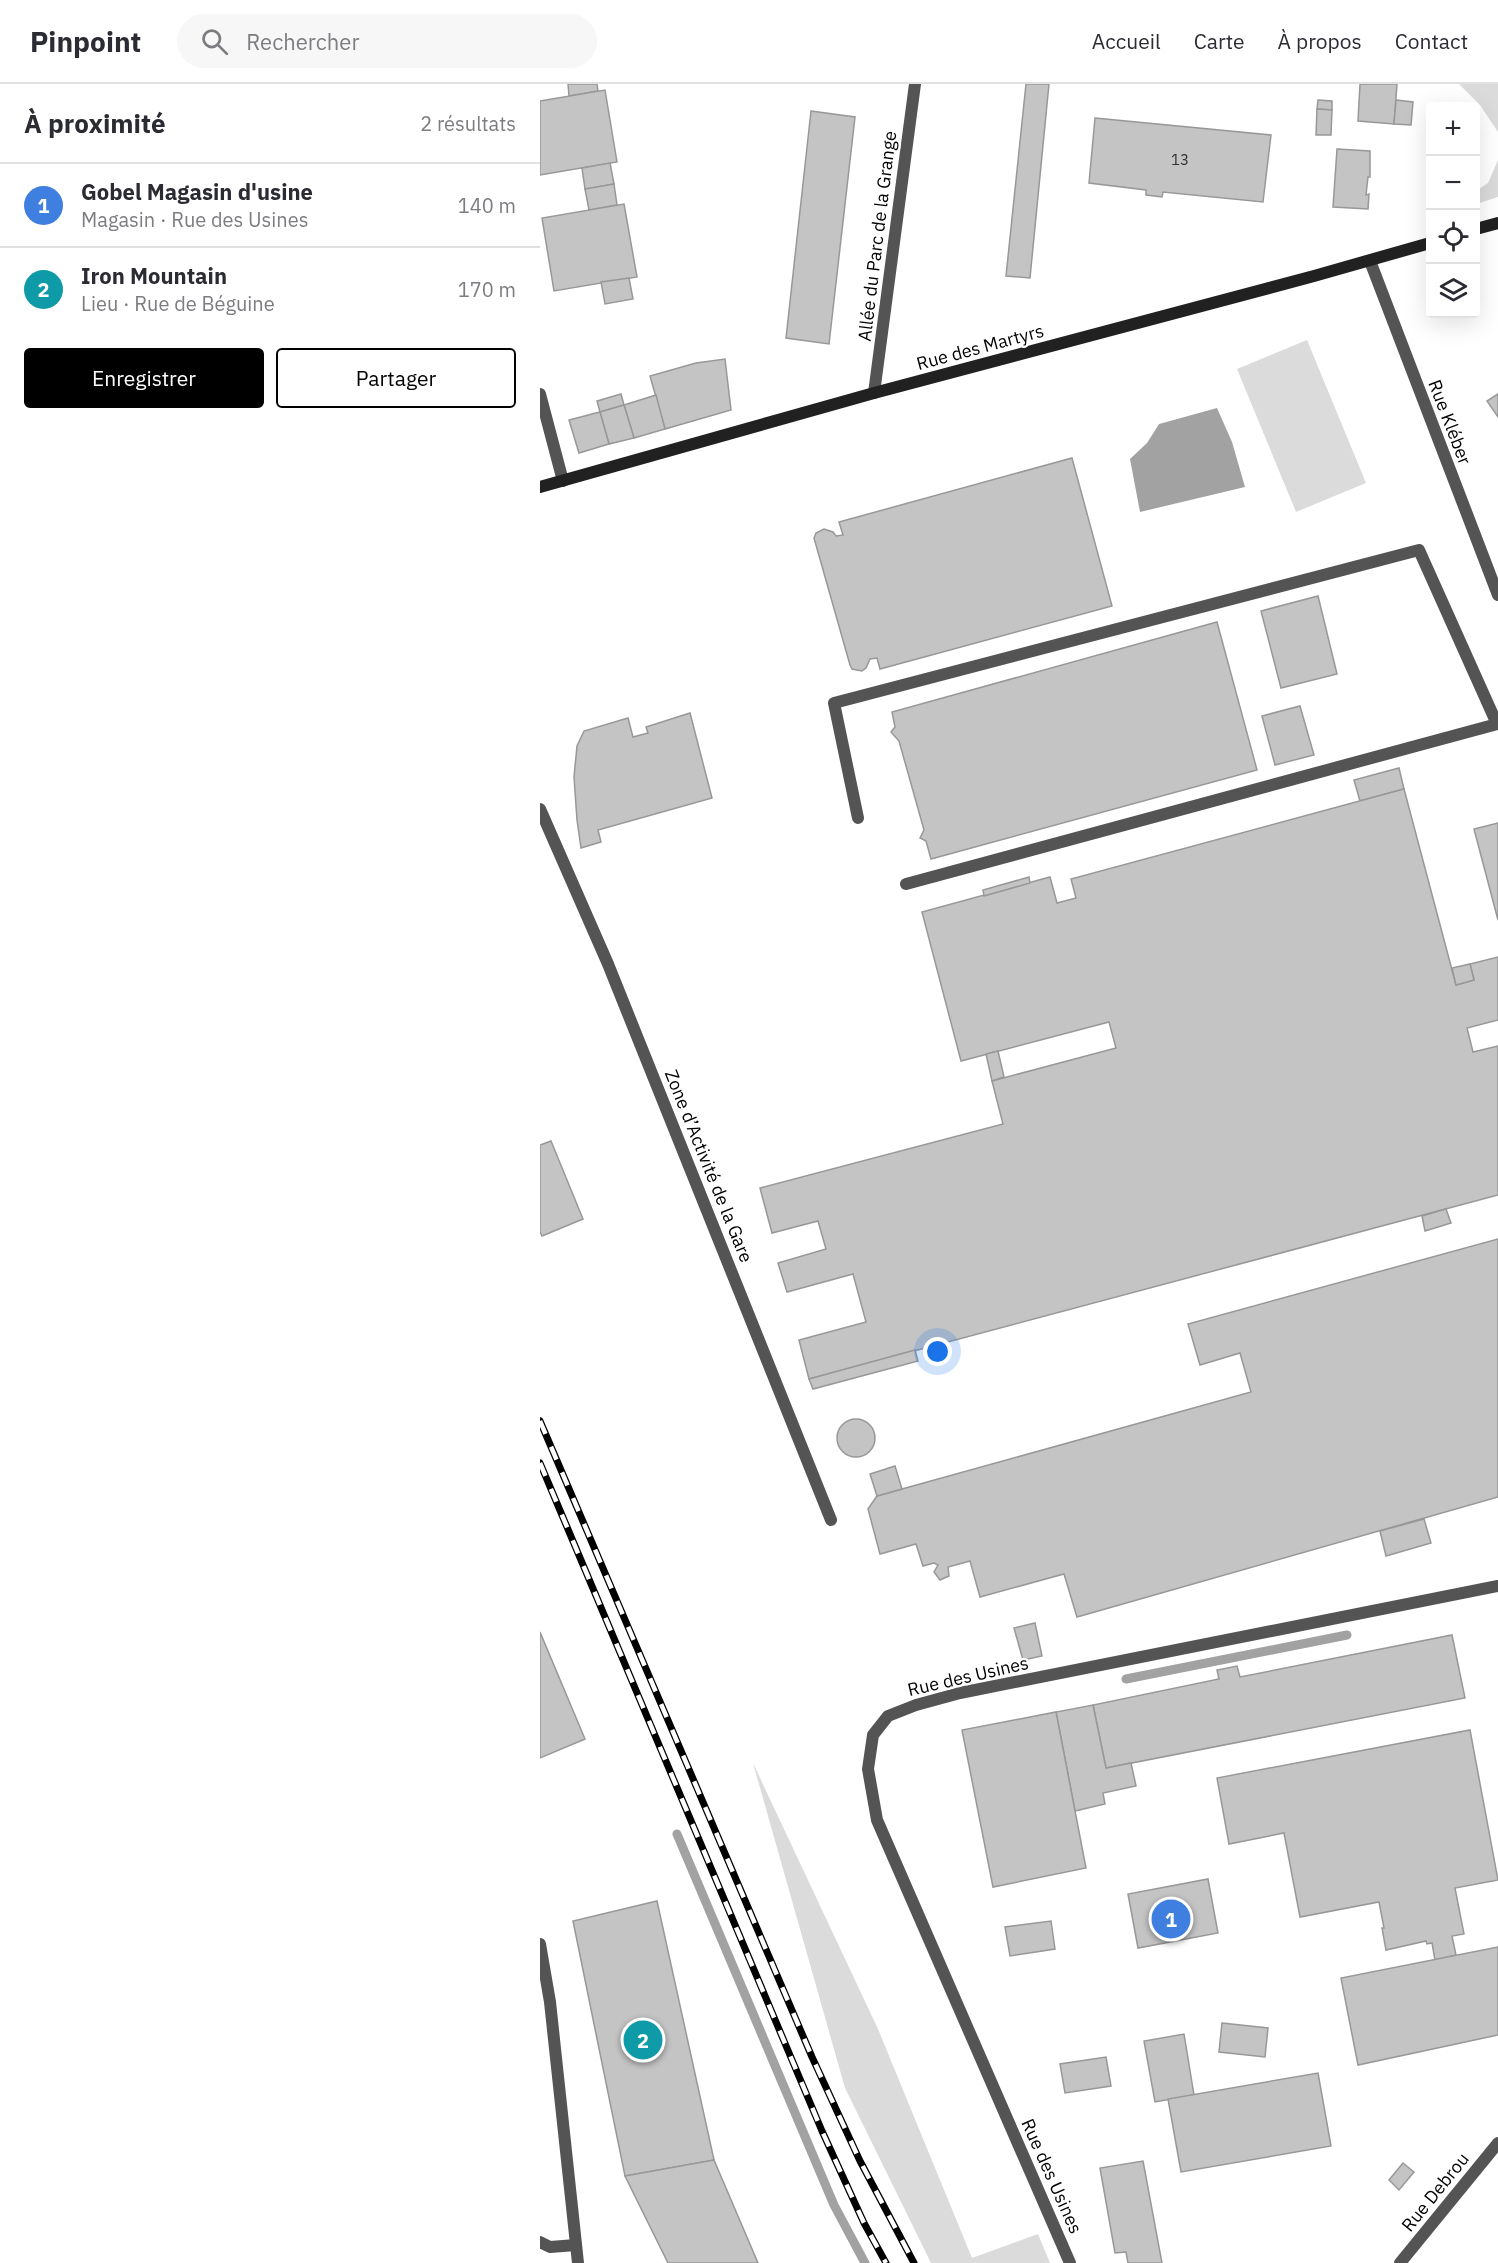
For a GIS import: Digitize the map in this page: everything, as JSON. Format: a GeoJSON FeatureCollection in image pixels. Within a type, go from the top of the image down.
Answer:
{"type":"FeatureCollection","features":[{"type":"Feature","properties":{"kind":"main road"},"geometry":{"type":"LineString","coordinates":[[1480,228],[1498,223]]}},
{"type":"Feature","properties":{"kind":"main road","name":"Rue des Martyrs"},"geometry":{"type":"LineString","coordinates":[[540,487],[874,393],[1426,244]]}},
{"type":"Feature","properties":{"kind":"street","name":"Allée du Parc de la Grange"},"geometry":{"type":"LineString","coordinates":[[874,393],[915,84]]}},
{"type":"Feature","properties":{"kind":"street","name":"Rue Kléber"},"geometry":{"type":"LineString","coordinates":[[1370,261],[1498,595]]}},
{"type":"Feature","properties":{"kind":"street"},"geometry":{"type":"LineString","coordinates":[[540,394],[563,481]]}},
{"type":"Feature","properties":{"kind":"street"},"geometry":{"type":"LineString","coordinates":[[858,818],[834,702],[1419,550],[1497,724],[906,884]]}},
{"type":"Feature","properties":{"kind":"street","name":"Zone d’Activité de la Gare"},"geometry":{"type":"LineString","coordinates":[[540,809],[608,964],[831,1520]]}},
{"type":"Feature","properties":{"kind":"street","name":"Rue des Usines"},"geometry":{"type":"LineString","coordinates":[[1070,2263],[877,1820],[868,1769],[873,1735],[888,1716],[915,1705],[960,1693],[1498,1586]]}},
{"type":"Feature","properties":{"kind":"street"},"geometry":{"type":"LineString","coordinates":[[540,1944],[550,2002],[578,2263]]}},
{"type":"Feature","properties":{"kind":"street","name":"Rue Debrou"},"geometry":{"type":"LineString","coordinates":[[1400,2263],[1498,2143]]}},
{"type":"Feature","properties":{"kind":"street"},"geometry":{"type":"LineString","coordinates":[[540,2242],[550,2247],[576,2245]]}},
{"type":"Feature","properties":{"kind":"shaded area"},"geometry":{"type":"Polygon","coordinates":[[[1459,84],[1498,84],[1498,132],[1480,102],[1477,102],[1459,84]]]}},
{"type":"Feature","properties":{"kind":"shaded area"},"geometry":{"type":"Polygon","coordinates":[[[1498,160],[1498,197],[1480,203],[1480,188],[1488,183],[1498,160]]]}},
{"type":"Feature","properties":{"kind":"shaded area"},"geometry":{"type":"Polygon","coordinates":[[[1307,340],[1366,483],[1296,512],[1237,369],[1307,340]]]}},
{"type":"Feature","properties":{"kind":"shaded area"},"geometry":{"type":"Polygon","coordinates":[[[1217,408],[1232,442],[1245,487],[1140,512],[1130,459],[1147,443],[1159,424],[1217,408]]]}},
{"type":"Feature","properties":{"kind":"shaded area"},"geometry":{"type":"Polygon","coordinates":[[[753,1763],[878,2029],[972,2258],[1038,2234],[1050,2263],[931,2263],[845,2088],[753,1763]]]}},
{"type":"Feature","properties":{"kind":"building"},"geometry":{"type":"Polygon","coordinates":[[[568,84],[597,84],[598,91],[569,96],[568,84]]]}},
{"type":"Feature","properties":{"kind":"building"},"geometry":{"type":"Polygon","coordinates":[[[1026,84],[1049,84],[1030,278],[1006,276],[1026,84]]]}},
{"type":"Feature","properties":{"kind":"building"},"geometry":{"type":"Polygon","coordinates":[[[1360,84],[1397,84],[1394,124],[1358,121],[1360,84]]]}},
{"type":"Feature","properties":{"kind":"building"},"geometry":{"type":"Polygon","coordinates":[[[605,90],[617,162],[540,175],[540,101],[605,90]]]}},
{"type":"Feature","properties":{"kind":"building"},"geometry":{"type":"Polygon","coordinates":[[[1318,100],[1332,101],[1332,110],[1317,109],[1318,100]]]}},
{"type":"Feature","properties":{"kind":"building"},"geometry":{"type":"Polygon","coordinates":[[[1396,100],[1413,102],[1411,125],[1394,124],[1396,100]]]}},
{"type":"Feature","properties":{"kind":"building"},"geometry":{"type":"Polygon","coordinates":[[[1317,109],[1332,110],[1331,135],[1316,135],[1317,109]]]}},
{"type":"Feature","properties":{"kind":"building"},"geometry":{"type":"Polygon","coordinates":[[[811,111],[855,117],[829,344],[786,338],[811,111]]]}},
{"type":"Feature","properties":{"kind":"building"},"geometry":{"type":"Polygon","coordinates":[[[1095,118],[1271,135],[1263,202],[1163,192],[1162,197],[1146,195],[1146,190],[1089,183],[1095,118]]]}},
{"type":"Feature","properties":{"kind":"building"},"geometry":{"type":"Polygon","coordinates":[[[1337,149],[1370,151],[1370,177],[1368,177],[1366,195],[1369,194],[1368,209],[1333,207],[1337,149]]]}},
{"type":"Feature","properties":{"kind":"building"},"geometry":{"type":"Polygon","coordinates":[[[610,163],[614,184],[585,189],[582,168],[610,163]]]}},
{"type":"Feature","properties":{"kind":"building"},"geometry":{"type":"Polygon","coordinates":[[[614,184],[617,205],[589,210],[585,189],[614,184]]]}},
{"type":"Feature","properties":{"kind":"building"},"geometry":{"type":"Polygon","coordinates":[[[624,204],[637,277],[554,291],[542,218],[624,204]]]}},
{"type":"Feature","properties":{"kind":"building"},"geometry":{"type":"Polygon","coordinates":[[[629,278],[633,299],[605,304],[601,282],[629,278]]]}},
{"type":"Feature","properties":{"kind":"building"},"geometry":{"type":"Polygon","coordinates":[[[725,359],[731,410],[665,429],[650,376],[696,363],[725,359]]]}},
{"type":"Feature","properties":{"kind":"building"},"geometry":{"type":"Polygon","coordinates":[[[621,394],[624,405],[600,412],[597,401],[621,394]]]}},
{"type":"Feature","properties":{"kind":"building"},"geometry":{"type":"Polygon","coordinates":[[[1498,394],[1498,417],[1487,401],[1498,394]]]}},
{"type":"Feature","properties":{"kind":"building"},"geometry":{"type":"Polygon","coordinates":[[[656,395],[665,429],[634,438],[624,405],[656,395]]]}},
{"type":"Feature","properties":{"kind":"building"},"geometry":{"type":"Polygon","coordinates":[[[624,405],[634,438],[609,444],[600,412],[624,405]]]}},
{"type":"Feature","properties":{"kind":"building"},"geometry":{"type":"Polygon","coordinates":[[[600,412],[609,444],[579,453],[569,420],[600,412]]]}},
{"type":"Feature","properties":{"kind":"building"},"geometry":{"type":"Polygon","coordinates":[[[1072,458],[1112,606],[880,669],[877,658],[870,659],[862,671],[852,669],[814,538],[816,533],[824,529],[833,532],[836,536],[843,535],[839,522],[1072,458]]]}},
{"type":"Feature","properties":{"kind":"building"},"geometry":{"type":"Polygon","coordinates":[[[1318,596],[1337,674],[1281,688],[1261,611],[1318,596]]]}},
{"type":"Feature","properties":{"kind":"building"},"geometry":{"type":"Polygon","coordinates":[[[1217,622],[1257,770],[931,859],[926,841],[920,838],[924,830],[899,741],[891,732],[895,727],[892,712],[1217,622]]]}},
{"type":"Feature","properties":{"kind":"building"},"geometry":{"type":"Polygon","coordinates":[[[1300,706],[1314,755],[1275,765],[1262,716],[1300,706]]]}},
{"type":"Feature","properties":{"kind":"building"},"geometry":{"type":"Polygon","coordinates":[[[690,713],[712,798],[598,830],[601,842],[581,848],[574,777],[577,746],[584,731],[628,718],[633,737],[648,733],[646,727],[690,713]]]}},
{"type":"Feature","properties":{"kind":"building"},"geometry":{"type":"Polygon","coordinates":[[[1399,768],[1404,789],[1360,801],[1354,780],[1399,768]]]}},
{"type":"Feature","properties":{"kind":"building"},"geometry":{"type":"Polygon","coordinates":[[[1404,789],[1456,985],[1474,980],[1470,964],[1498,957],[1498,1020],[1467,1028],[1473,1052],[1498,1046],[1498,1195],[809,1379],[799,1340],[866,1322],[853,1274],[787,1292],[778,1263],[826,1249],[818,1221],[772,1233],[760,1188],[1003,1124],[992,1081],[1116,1048],[1109,1022],[961,1061],[922,912],[1050,877],[1057,903],[1076,898],[1071,879],[1404,789]]]}},
{"type":"Feature","properties":{"kind":"building"},"geometry":{"type":"Polygon","coordinates":[[[1498,823],[1498,920],[1474,829],[1498,823]]]}},
{"type":"Feature","properties":{"kind":"building"},"geometry":{"type":"Polygon","coordinates":[[[1029,877],[1030,883],[984,896],[983,890],[1029,877]]]}},
{"type":"Feature","properties":{"kind":"building"},"geometry":{"type":"Polygon","coordinates":[[[1470,964],[1474,980],[1456,985],[1452,968],[1470,964]]]}},
{"type":"Feature","properties":{"kind":"building"},"geometry":{"type":"Polygon","coordinates":[[[998,1051],[1004,1077],[992,1081],[986,1054],[998,1051]]]}},
{"type":"Feature","properties":{"kind":"building"},"geometry":{"type":"Polygon","coordinates":[[[551,1141],[583,1219],[542,1236],[540,1232],[540,1145],[551,1141]]]}},
{"type":"Feature","properties":{"kind":"building"},"geometry":{"type":"Polygon","coordinates":[[[1446,1209],[1451,1223],[1425,1231],[1422,1216],[1446,1209]]]}},
{"type":"Feature","properties":{"kind":"building"},"geometry":{"type":"Polygon","coordinates":[[[1498,1239],[1498,1497],[1077,1617],[1064,1574],[980,1597],[970,1561],[948,1567],[949,1576],[940,1580],[934,1572],[938,1565],[934,1563],[923,1566],[916,1544],[880,1554],[868,1509],[877,1496],[1251,1392],[1240,1353],[1200,1365],[1188,1324],[1498,1239]]]}},
{"type":"Feature","properties":{"kind":"building"},"geometry":{"type":"Polygon","coordinates":[[[915,1350],[918,1361],[813,1389],[809,1379],[915,1350]]]}},
{"type":"Feature","properties":{"kind":"building"},"geometry":{"type":"Polygon","coordinates":[[[856,1419],[870,1424],[875,1438],[870,1452],[856,1457],[842,1452],[837,1438],[842,1424],[856,1419]]]}},
{"type":"Feature","properties":{"kind":"building"},"geometry":{"type":"Polygon","coordinates":[[[895,1466],[902,1489],[877,1496],[870,1474],[895,1466]]]}},
{"type":"Feature","properties":{"kind":"building"},"geometry":{"type":"Polygon","coordinates":[[[1424,1519],[1431,1543],[1386,1556],[1380,1531],[1424,1519]]]}},
{"type":"Feature","properties":{"kind":"building"},"geometry":{"type":"Polygon","coordinates":[[[1035,1623],[1042,1656],[1023,1660],[1014,1628],[1035,1623]]]}},
{"type":"Feature","properties":{"kind":"building"},"geometry":{"type":"Polygon","coordinates":[[[540,1632],[585,1739],[540,1758],[540,1632]]]}},
{"type":"Feature","properties":{"kind":"building"},"geometry":{"type":"Polygon","coordinates":[[[1452,1635],[1465,1698],[1106,1768],[1093,1705],[1219,1679],[1217,1670],[1237,1666],[1240,1677],[1452,1635]]]}},
{"type":"Feature","properties":{"kind":"building"},"geometry":{"type":"Polygon","coordinates":[[[1093,1705],[1106,1768],[1131,1763],[1136,1786],[1103,1793],[1105,1804],[1075,1811],[1056,1712],[1093,1705]]]}},
{"type":"Feature","properties":{"kind":"building"},"geometry":{"type":"Polygon","coordinates":[[[1056,1712],[1086,1868],[993,1887],[962,1730],[1056,1712]]]}},
{"type":"Feature","properties":{"kind":"building"},"geometry":{"type":"Polygon","coordinates":[[[1470,1730],[1498,1880],[1455,1888],[1464,1934],[1452,1936],[1456,1955],[1435,1960],[1432,1943],[1427,1944],[1426,1941],[1386,1950],[1379,1902],[1300,1917],[1284,1833],[1229,1844],[1217,1778],[1470,1730]]]}},
{"type":"Feature","properties":{"kind":"building"},"geometry":{"type":"Polygon","coordinates":[[[1208,1879],[1218,1933],[1138,1948],[1128,1894],[1208,1879]]]}},
{"type":"Feature","properties":{"kind":"building"},"geometry":{"type":"Polygon","coordinates":[[[657,1901],[714,2160],[625,2176],[573,1921],[657,1901]]]}},
{"type":"Feature","properties":{"kind":"building"},"geometry":{"type":"Polygon","coordinates":[[[1051,1921],[1055,1949],[1010,1956],[1005,1927],[1051,1921]]]}},
{"type":"Feature","properties":{"kind":"building"},"geometry":{"type":"Polygon","coordinates":[[[1498,1947],[1498,2035],[1358,2065],[1341,1978],[1498,1947]]]}},
{"type":"Feature","properties":{"kind":"building"},"geometry":{"type":"Polygon","coordinates":[[[1222,2023],[1268,2028],[1265,2057],[1219,2052],[1222,2023]]]}},
{"type":"Feature","properties":{"kind":"building"},"geometry":{"type":"Polygon","coordinates":[[[1184,2034],[1194,2095],[1155,2102],[1144,2041],[1184,2034]]]}},
{"type":"Feature","properties":{"kind":"building"},"geometry":{"type":"Polygon","coordinates":[[[1106,2057],[1111,2086],[1065,2093],[1060,2064],[1106,2057]]]}},
{"type":"Feature","properties":{"kind":"building"},"geometry":{"type":"Polygon","coordinates":[[[1318,2073],[1331,2146],[1181,2172],[1168,2099],[1318,2073]]]}},
{"type":"Feature","properties":{"kind":"building"},"geometry":{"type":"Polygon","coordinates":[[[714,2160],[758,2263],[668,2263],[625,2176],[714,2160]]]}},
{"type":"Feature","properties":{"kind":"building"},"geometry":{"type":"Polygon","coordinates":[[[1143,2161],[1162,2263],[1128,2263],[1126,2252],[1115,2253],[1100,2168],[1143,2161]]]}},
{"type":"Feature","properties":{"kind":"building"},"geometry":{"type":"Polygon","coordinates":[[[1403,2163],[1414,2172],[1399,2190],[1389,2180],[1403,2163]]]}},
{"type":"Feature","properties":{"kind":"waterway"},"geometry":{"type":"LineString","coordinates":[[1126,1679],[1347,1635]]}},
{"type":"Feature","properties":{"kind":"waterway"},"geometry":{"type":"LineString","coordinates":[[677,1834],[834,2205],[865,2263]]}},
{"type":"Feature","properties":{"kind":"railway"},"geometry":{"type":"LineString","coordinates":[[540,1421],[812,2057],[860,2161],[914,2263]]}},
{"type":"Feature","properties":{"kind":"railway"},"geometry":{"type":"LineString","coordinates":[[540,1463],[822,2131],[864,2223],[886,2263]]}},
{"type":"Feature","properties":{"kind":"place","name":"Gobel Magasin d'usine"},"geometry":{"type":"Point","coordinates":[1171,1919]}},
{"type":"Feature","properties":{"kind":"place","name":"Iron Mountain"},"geometry":{"type":"Point","coordinates":[643,2040]}}]}
